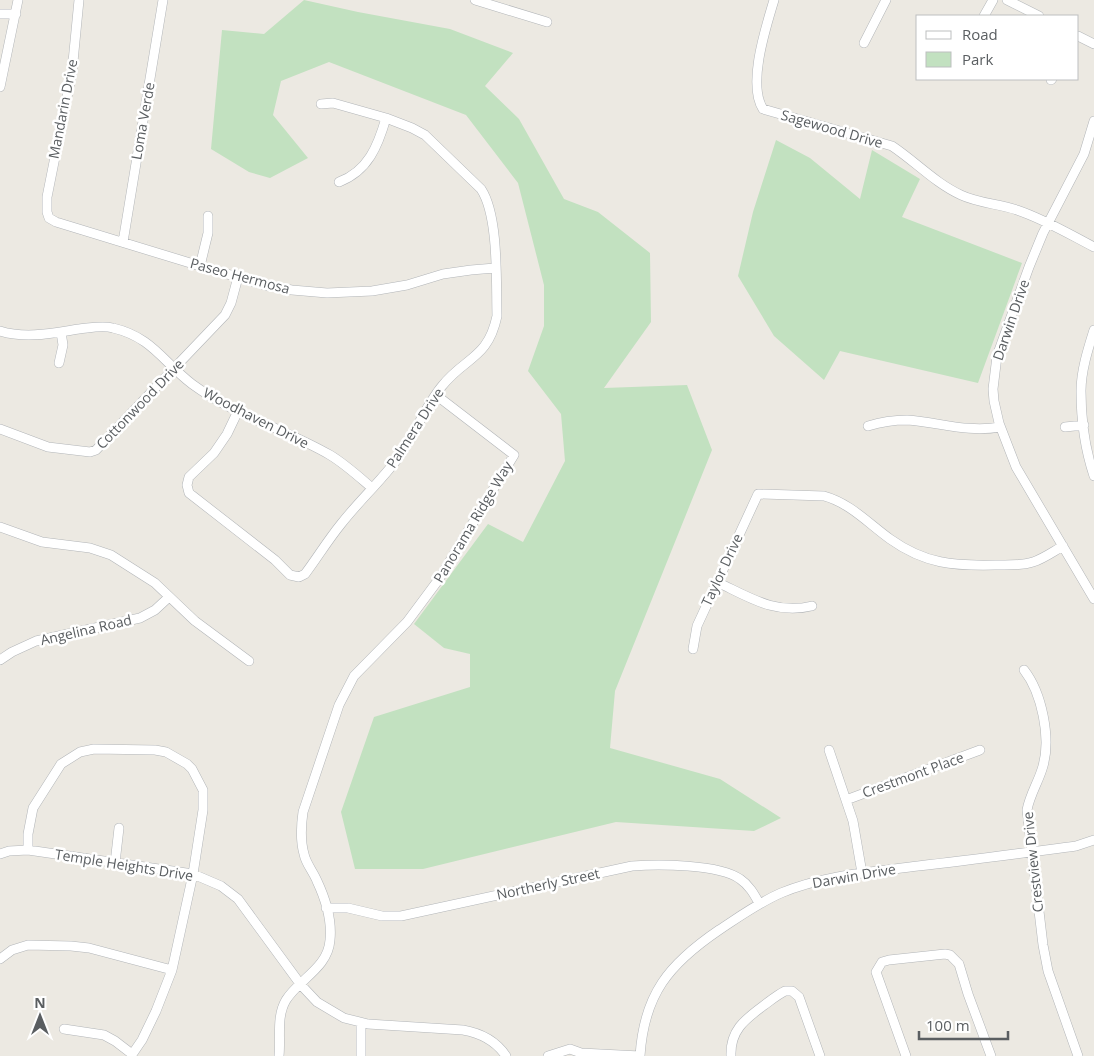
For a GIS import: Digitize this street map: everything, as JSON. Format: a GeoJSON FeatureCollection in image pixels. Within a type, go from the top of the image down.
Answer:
{"type":"FeatureCollection","features":[{"type":"Feature","properties":{"kind":"street"},"geometry":{"type":"LineString","coordinates":[[0,87],[18,0]]}},
{"type":"Feature","properties":{"kind":"street","name":"Mandarin Drive"},"geometry":{"type":"LineString","coordinates":[[49,218],[47,197],[72,72],[79,0]]}},
{"type":"Feature","properties":{"kind":"street","name":"Loma Verde"},"geometry":{"type":"LineString","coordinates":[[123,242],[164,0]]}},
{"type":"Feature","properties":{"kind":"street"},"geometry":{"type":"LineString","coordinates":[[475,0],[547,22]]}},
{"type":"Feature","properties":{"kind":"street","name":"Sagewood Drive"},"geometry":{"type":"LineString","coordinates":[[774,0],[759,61],[757,80],[758,102],[763,109],[892,146],[937,182],[962,196],[1018,210],[1094,247]]}},
{"type":"Feature","properties":{"kind":"street"},"geometry":{"type":"LineString","coordinates":[[864,43],[886,0]]}},
{"type":"Feature","properties":{"kind":"street"},"geometry":{"type":"LineString","coordinates":[[985,15],[993,0]]}},
{"type":"Feature","properties":{"kind":"street"},"geometry":{"type":"LineString","coordinates":[[1007,0],[1037,15]]}},
{"type":"Feature","properties":{"kind":"street"},"geometry":{"type":"LineString","coordinates":[[0,14],[16,14]]}},
{"type":"Feature","properties":{"kind":"street"},"geometry":{"type":"LineString","coordinates":[[1079,36],[1094,44]]}},
{"type":"Feature","properties":{"kind":"street","name":"Palmera Drive"},"geometry":{"type":"LineString","coordinates":[[238,411],[227,434],[214,453],[190,477],[187,485],[190,493],[275,560],[290,575],[299,577],[305,574],[340,525],[398,458],[436,395],[453,375],[473,359],[486,345],[497,316],[492,214],[482,189],[425,135],[412,128],[386,118],[333,103],[321,104]]}},
{"type":"Feature","properties":{"kind":"street"},"geometry":{"type":"LineString","coordinates":[[339,182],[351,178],[373,154],[379,143],[386,118]]}},
{"type":"Feature","properties":{"kind":"street","name":"Darwin Drive"},"geometry":{"type":"LineString","coordinates":[[1094,121],[1084,154],[1048,223],[1029,267],[997,356],[993,389],[1000,427],[1016,467],[1094,599]]}},
{"type":"Feature","properties":{"kind":"street"},"geometry":{"type":"LineString","coordinates":[[200,266],[208,233],[208,216]]}},
{"type":"Feature","properties":{"kind":"street","name":"Paseo Hermosa"},"geometry":{"type":"LineString","coordinates":[[49,218],[80,230],[200,266],[292,290],[327,293],[372,291],[407,285],[443,274],[496,268]]}},
{"type":"Feature","properties":{"kind":"street","name":"Cottonwood Drive"},"geometry":{"type":"LineString","coordinates":[[0,429],[48,446],[90,452],[96,450],[225,315],[231,303],[238,277]]}},
{"type":"Feature","properties":{"kind":"street","name":"Woodhaven Drive"},"geometry":{"type":"LineString","coordinates":[[0,332],[25,336],[93,327],[111,327],[134,334],[150,345],[197,388],[218,401],[329,455],[372,488]]}},
{"type":"Feature","properties":{"kind":"street"},"geometry":{"type":"LineString","coordinates":[[1094,330],[1082,378],[1081,391],[1088,456],[1094,476]]}},
{"type":"Feature","properties":{"kind":"street"},"geometry":{"type":"LineString","coordinates":[[59,363],[63,345],[61,332]]}},
{"type":"Feature","properties":{"kind":"street","name":"Panorama Ridge Way"},"geometry":{"type":"LineString","coordinates":[[326,908],[317,880],[304,854],[300,828],[303,812],[339,705],[354,676],[407,622],[439,579],[514,455],[436,395]]}},
{"type":"Feature","properties":{"kind":"street"},"geometry":{"type":"LineString","coordinates":[[868,426],[881,422],[907,420],[972,430],[1000,427]]}},
{"type":"Feature","properties":{"kind":"street"},"geometry":{"type":"LineString","coordinates":[[1065,426],[1084,425]]}},
{"type":"Feature","properties":{"kind":"street","name":"Taylor Drive"},"geometry":{"type":"LineString","coordinates":[[693,648],[696,626],[758,494],[833,498],[906,550],[927,559],[949,564],[1021,565],[1036,562],[1064,546]]}},
{"type":"Feature","properties":{"kind":"street"},"geometry":{"type":"LineString","coordinates":[[0,527],[42,542],[90,548],[111,555],[155,583],[195,621],[248,661]]}},
{"type":"Feature","properties":{"kind":"street"},"geometry":{"type":"LineString","coordinates":[[717,582],[781,609],[800,609],[812,606]]}},
{"type":"Feature","properties":{"kind":"street","name":"Angelina Road"},"geometry":{"type":"LineString","coordinates":[[0,660],[36,641],[140,618],[155,610],[169,597]]}},
{"type":"Feature","properties":{"kind":"street","name":"Crestview Drive"},"geometry":{"type":"LineString","coordinates":[[1024,670],[1033,681],[1047,740],[1043,767],[1028,800],[1027,810],[1030,852],[1042,945],[1048,971],[1078,1056]]}},
{"type":"Feature","properties":{"kind":"street"},"geometry":{"type":"LineString","coordinates":[[28,850],[28,834],[33,808],[61,764],[80,752],[94,749],[155,750],[174,755],[192,769],[203,790],[204,810],[193,874],[172,970],[142,1040],[132,1055],[115,1040],[104,1035],[64,1029]]}},
{"type":"Feature","properties":{"kind":"street"},"geometry":{"type":"LineString","coordinates":[[829,750],[853,821],[862,873]]}},
{"type":"Feature","properties":{"kind":"street","name":"Crestmont Place"},"geometry":{"type":"LineString","coordinates":[[846,800],[980,750]]}},
{"type":"Feature","properties":{"kind":"street"},"geometry":{"type":"LineString","coordinates":[[115,863],[119,828]]}},
{"type":"Feature","properties":{"kind":"street","name":"Darwin Drive"},"geometry":{"type":"LineString","coordinates":[[640,1056],[642,1033],[648,1008],[662,980],[695,946],[759,903],[782,893],[822,880],[862,873],[1076,846],[1094,840]]}},
{"type":"Feature","properties":{"kind":"street","name":"Temple Heights Drive"},"geometry":{"type":"LineString","coordinates":[[0,854],[9,851],[28,850],[193,874],[221,886],[238,899],[300,985],[317,1002],[344,1018],[361,1023],[476,1032],[493,1041],[506,1056]]}},
{"type":"Feature","properties":{"kind":"street","name":"Northerly Street"},"geometry":{"type":"LineString","coordinates":[[326,908],[348,908],[382,916],[401,916],[632,866],[655,864],[699,868],[732,874],[752,891],[759,903]]}},
{"type":"Feature","properties":{"kind":"street"},"geometry":{"type":"LineString","coordinates":[[279,1056],[280,1016],[287,1000],[325,958],[330,941],[329,919],[326,908]]}},
{"type":"Feature","properties":{"kind":"street"},"geometry":{"type":"LineString","coordinates":[[0,959],[12,950],[28,945],[71,946],[89,948],[172,970]]}},
{"type":"Feature","properties":{"kind":"street"},"geometry":{"type":"LineString","coordinates":[[906,1056],[876,972],[882,962],[889,960],[945,954],[950,955],[959,964],[991,1056]]}},
{"type":"Feature","properties":{"kind":"street"},"geometry":{"type":"LineString","coordinates":[[731,1056],[732,1039],[739,1026],[748,1016],[786,991],[792,991],[799,998],[820,1056]]}},
{"type":"Feature","properties":{"kind":"street"},"geometry":{"type":"LineString","coordinates":[[361,1023],[361,1056]]}},
{"type":"Feature","properties":{"kind":"street"},"geometry":{"type":"LineString","coordinates":[[548,1056],[570,1049],[578,1054],[640,1056]]}},
{"type":"Feature","properties":{"kind":"green space"},"geometry":{"type":"Polygon","coordinates":[[[304,0],[450,29],[513,53],[485,86],[519,119],[564,199],[598,212],[650,253],[651,322],[604,388],[687,385],[712,450],[615,691],[610,748],[720,779],[781,818],[754,831],[616,822],[423,869],[355,869],[341,812],[374,717],[470,687],[470,654],[444,648],[414,624],[488,524],[523,542],[565,461],[561,414],[528,371],[544,326],[544,285],[518,183],[466,115],[329,62],[281,81],[273,115],[308,158],[270,178],[249,172],[211,149],[222,30],[264,34],[304,0]]]}},
{"type":"Feature","properties":{"kind":"green space"},"geometry":{"type":"Polygon","coordinates":[[[776,140],[810,158],[860,199],[872,150],[920,179],[902,217],[1022,263],[978,383],[840,351],[824,380],[774,336],[738,276],[753,212],[776,140]]]}}]}
